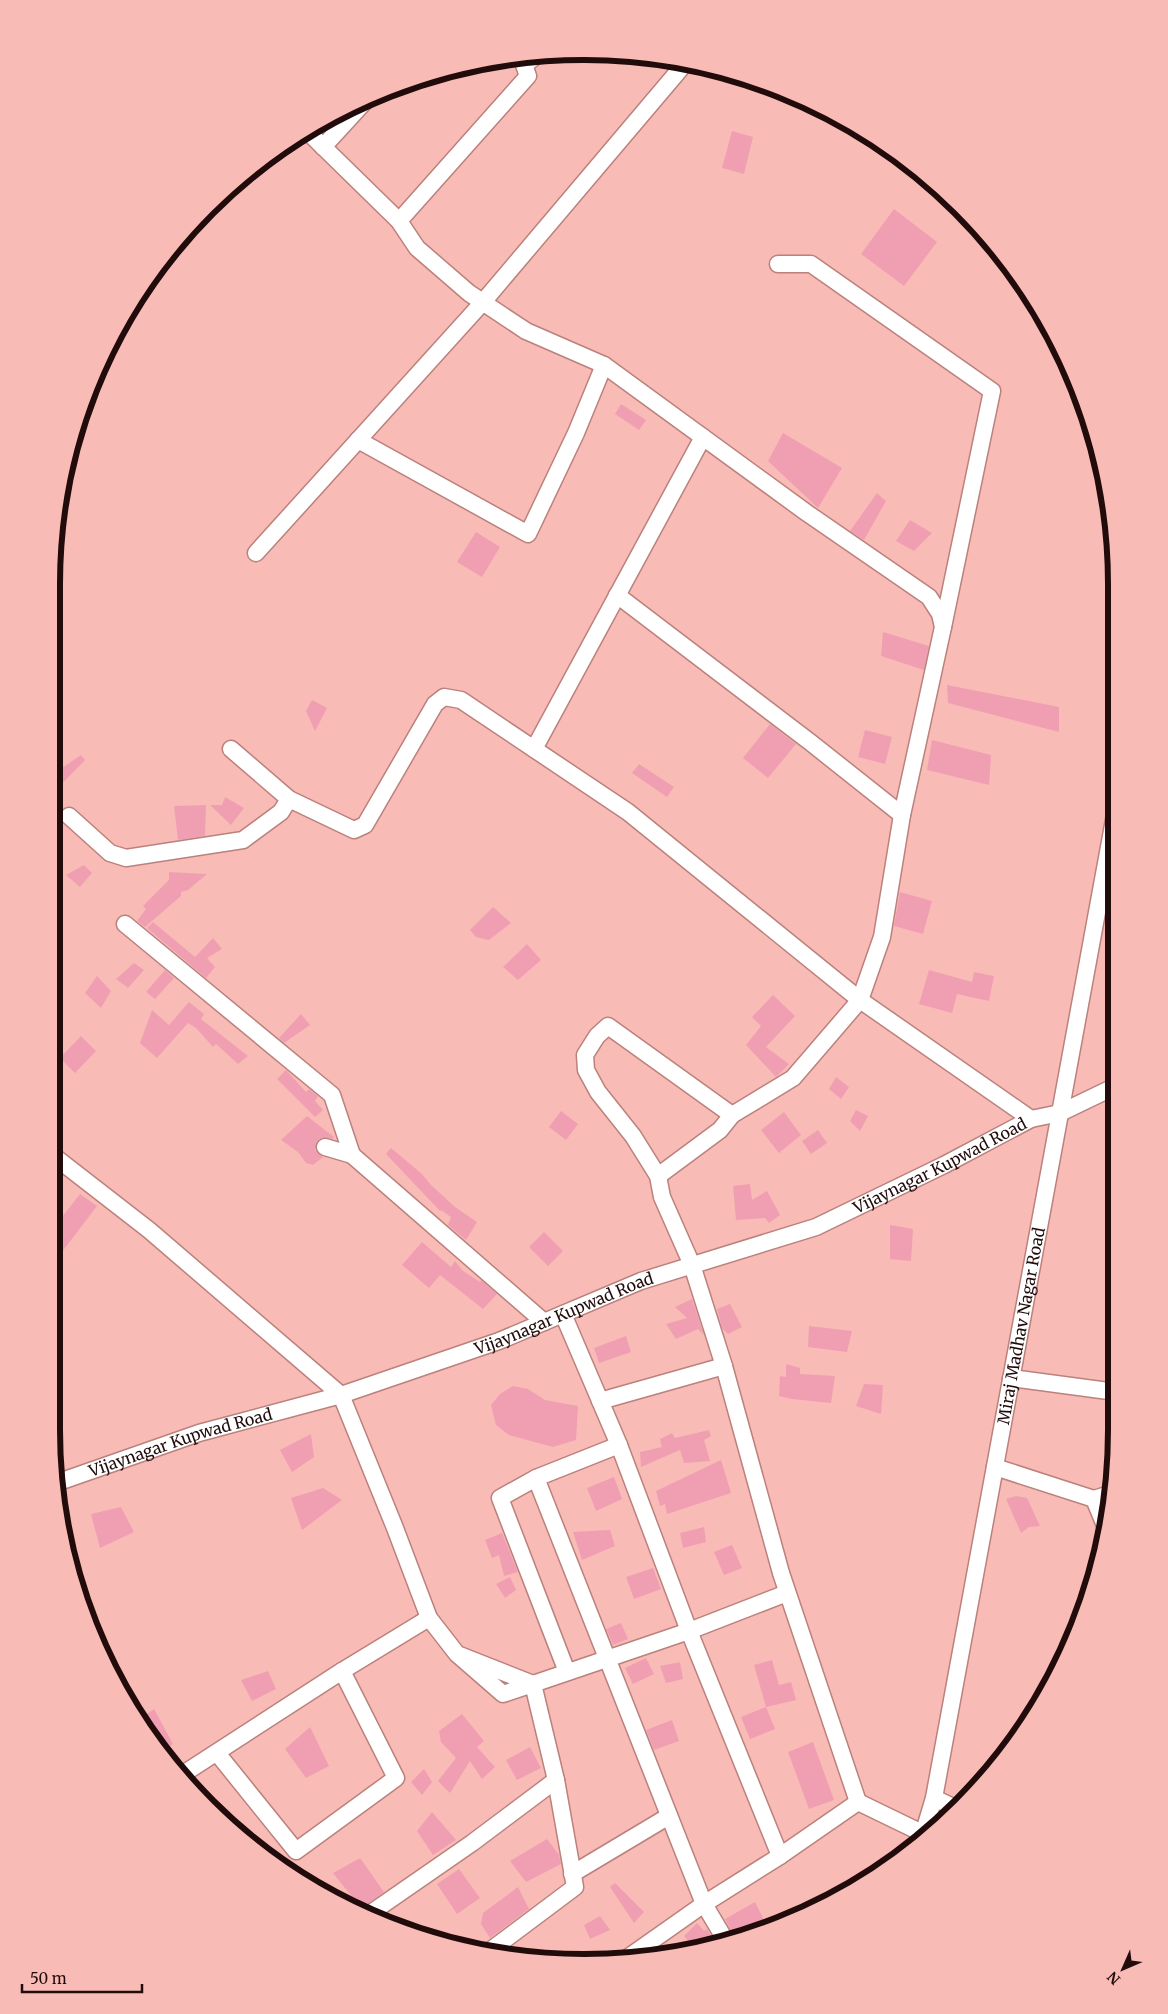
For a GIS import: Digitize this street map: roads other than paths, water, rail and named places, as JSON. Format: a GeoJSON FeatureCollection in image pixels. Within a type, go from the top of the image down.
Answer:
{"type":"FeatureCollection","features":[{"type":"Feature","properties":{"kind":"street"},"geometry":{"type":"LineString","coordinates":[[398,221],[528,76],[524,65],[527,63]]}},
{"type":"Feature","properties":{"kind":"street"},"geometry":{"type":"LineString","coordinates":[[256,553],[483,302],[680,69]]}},
{"type":"Feature","properties":{"kind":"street"},"geometry":{"type":"LineString","coordinates":[[323,147],[354,113]]}},
{"type":"Feature","properties":{"kind":"street"},"geometry":{"type":"LineString","coordinates":[[312,136],[398,221],[417,248],[469,293],[526,331],[604,365],[807,513],[929,597],[940,614],[943,626]]}},
{"type":"Feature","properties":{"kind":"street"},"geometry":{"type":"LineString","coordinates":[[658,1176],[720,1130],[732,1115],[793,1078],[860,1000],[882,937],[902,815],[992,391],[811,264],[778,264]]}},
{"type":"Feature","properties":{"kind":"street"},"geometry":{"type":"LineString","coordinates":[[358,440],[528,534],[576,433],[604,365]]}},
{"type":"Feature","properties":{"kind":"street"},"geometry":{"type":"LineString","coordinates":[[534,749],[702,437]]}},
{"type":"Feature","properties":{"kind":"street"},"geometry":{"type":"LineString","coordinates":[[617,595],[810,742],[902,815]]}},
{"type":"Feature","properties":{"kind":"street"},"geometry":{"type":"LineString","coordinates":[[231,749],[289,800],[354,830],[365,825],[435,704],[444,698],[461,700],[628,812],[860,1000],[1031,1119]]}},
{"type":"Feature","properties":{"kind":"street"},"geometry":{"type":"LineString","coordinates":[[69,816],[110,853],[126,858],[243,840],[281,812],[289,800]]}},
{"type":"Feature","properties":{"kind":"street","name":"Miraj Madhav Nagar Road"},"geometry":{"type":"LineString","coordinates":[[924,1828],[934,1798],[1108,852]]}},
{"type":"Feature","properties":{"kind":"street"},"geometry":{"type":"LineString","coordinates":[[125,924],[332,1096],[352,1155]]}},
{"type":"Feature","properties":{"kind":"street"},"geometry":{"type":"LineString","coordinates":[[732,1115],[608,1026],[597,1036],[585,1055],[586,1070],[598,1092],[633,1136],[658,1176],[662,1197],[692,1264],[724,1366],[787,1593],[858,1802],[917,1835]]}},
{"type":"Feature","properties":{"kind":"street","name":"Vijaynagar Kupwad Road"},"geometry":{"type":"LineString","coordinates":[[62,1481],[198,1433],[341,1395],[499,1341],[641,1281],[816,1227],[944,1165],[1031,1119],[1060,1113],[1108,1090]]}},
{"type":"Feature","properties":{"kind":"street"},"geometry":{"type":"LineString","coordinates":[[325,1147],[352,1155],[544,1322]]}},
{"type":"Feature","properties":{"kind":"street"},"geometry":{"type":"LineString","coordinates":[[60,1161],[149,1230],[341,1395],[429,1618],[457,1654],[503,1694],[689,1631],[787,1593]]}},
{"type":"Feature","properties":{"kind":"street"},"geometry":{"type":"LineString","coordinates":[[563,1314],[619,1445],[689,1631],[780,1856]]}},
{"type":"Feature","properties":{"kind":"street"},"geometry":{"type":"LineString","coordinates":[[600,1401],[724,1366]]}},
{"type":"Feature","properties":{"kind":"street"},"geometry":{"type":"LineString","coordinates":[[1011,1378],[1108,1391]]}},
{"type":"Feature","properties":{"kind":"street"},"geometry":{"type":"LineString","coordinates":[[567,1672],[500,1498],[536,1478],[619,1445]]}},
{"type":"Feature","properties":{"kind":"street"},"geometry":{"type":"LineString","coordinates":[[995,1466],[1102,1496]]}},
{"type":"Feature","properties":{"kind":"street"},"geometry":{"type":"LineString","coordinates":[[536,1478],[606,1660],[704,1904],[723,1935]]}},
{"type":"Feature","properties":{"kind":"street"},"geometry":{"type":"LineString","coordinates":[[187,1772],[342,1671],[429,1618]]}},
{"type":"Feature","properties":{"kind":"street"},"geometry":{"type":"LineString","coordinates":[[217,1753],[296,1851],[396,1778],[342,1671]]}},
{"type":"Feature","properties":{"kind":"street"},"geometry":{"type":"LineString","coordinates":[[496,1946],[575,1887],[556,1780],[533,1684]]}},
{"type":"Feature","properties":{"kind":"street"},"geometry":{"type":"LineString","coordinates":[[375,1910],[472,1843],[556,1780]]}},
{"type":"Feature","properties":{"kind":"street"},"geometry":{"type":"LineString","coordinates":[[934,1798],[950,1806]]}},
{"type":"Feature","properties":{"kind":"street"},"geometry":{"type":"LineString","coordinates":[[637,1951],[704,1904],[780,1856],[858,1802]]}},
{"type":"Feature","properties":{"kind":"street"},"geometry":{"type":"LineString","coordinates":[[572,1874],[670,1816]]}}]}
